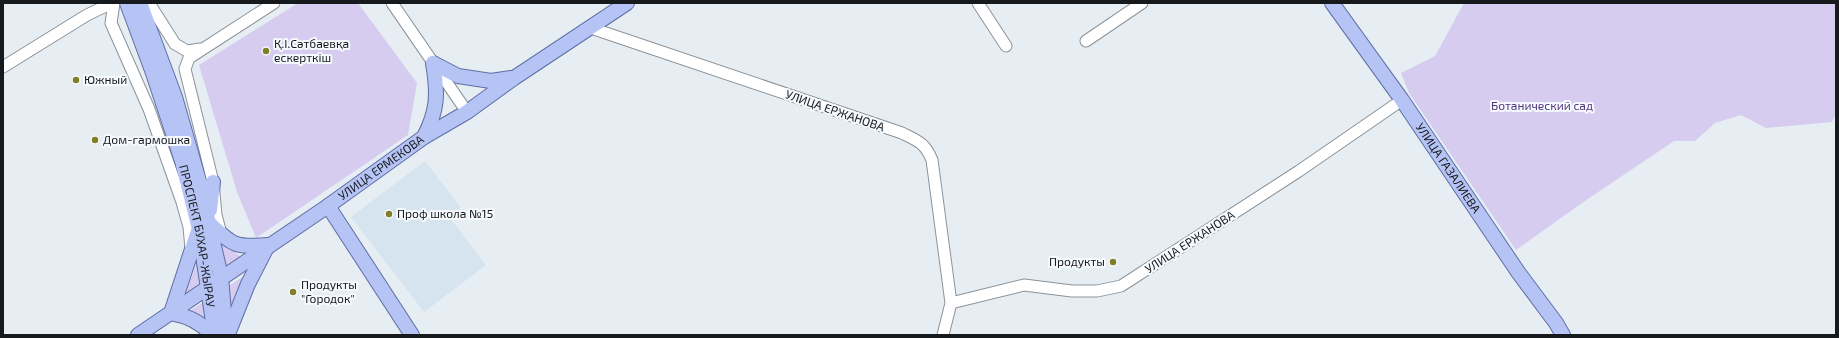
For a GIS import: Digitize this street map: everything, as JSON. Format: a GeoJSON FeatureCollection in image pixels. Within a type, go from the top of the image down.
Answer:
{"type":"FeatureCollection","features":[{"type":"Feature","properties":{"kind":"main road","name":"ПРОСПЕКТ БУХАР-ЖЫРАУ"},"geometry":{"type":"LineString","coordinates":[[127,3],[168,117],[182,161],[186,200],[204,226],[221,277],[227,335]]}},
{"type":"Feature","properties":{"kind":"main road","name":"ПРОСПЕКТ БУХАР-ЖЫРАУ"},"geometry":{"type":"LineString","coordinates":[[140,3],[207,185],[204,226],[208,287],[214,335]]}},
{"type":"Feature","properties":{"kind":"main road","name":"УЛИЦА ЕРМЕКОВА"},"geometry":{"type":"LineString","coordinates":[[138,335],[268,245],[328,206],[424,137],[467,112],[514,78],[627,3]]}},
{"type":"Feature","properties":{"kind":"main road","name":"УЛИЦА ГАЗАЛИЕВА"},"geometry":{"type":"LineString","coordinates":[[1332,3],[1402,100],[1563,335]]}},
{"type":"Feature","properties":{"kind":"main road"},"geometry":{"type":"LineString","coordinates":[[434,63],[458,76],[490,81],[514,78]]}},
{"type":"Feature","properties":{"kind":"main road"},"geometry":{"type":"LineString","coordinates":[[424,137],[433,119],[437,87],[434,63]]}},
{"type":"Feature","properties":{"kind":"main road"},"geometry":{"type":"LineString","coordinates":[[328,206],[412,335]]}},
{"type":"Feature","properties":{"kind":"main road"},"geometry":{"type":"LineString","coordinates":[[214,335],[203,324],[184,315],[171,313],[191,250],[204,226],[221,234],[234,245],[268,245]]}},
{"type":"Feature","properties":{"kind":"main road"},"geometry":{"type":"LineString","coordinates":[[227,335],[248,284],[268,245]]}},
{"type":"Feature","properties":{"kind":"street"},"geometry":{"type":"LineString","coordinates":[[3,67],[87,15],[113,3]]}},
{"type":"Feature","properties":{"kind":"street"},"geometry":{"type":"LineString","coordinates":[[113,3],[110,16],[111,23],[150,109],[186,200],[191,250]]}},
{"type":"Feature","properties":{"kind":"street"},"geometry":{"type":"LineString","coordinates":[[149,3],[175,44],[187,51],[200,49]]}},
{"type":"Feature","properties":{"kind":"street"},"geometry":{"type":"LineString","coordinates":[[221,234],[207,185],[185,69],[189,58],[200,49],[274,3]]}},
{"type":"Feature","properties":{"kind":"street"},"geometry":{"type":"LineString","coordinates":[[978,3],[1006,46]]}},
{"type":"Feature","properties":{"kind":"street"},"geometry":{"type":"LineString","coordinates":[[1086,41],[1142,3]]}},
{"type":"Feature","properties":{"kind":"street"},"geometry":{"type":"LineString","coordinates":[[392,4],[467,112]]}},
{"type":"Feature","properties":{"kind":"street"},"geometry":{"type":"LineString","coordinates":[[87,15],[95,16],[111,23]]}},
{"type":"Feature","properties":{"kind":"street","name":"УЛИЦА ЕРЖАНОВА"},"geometry":{"type":"LineString","coordinates":[[591,28],[918,140],[927,148],[932,160],[951,303],[943,335]]}},
{"type":"Feature","properties":{"kind":"street","name":"УЛИЦА ЕРЖАНОВА"},"geometry":{"type":"LineString","coordinates":[[951,303],[1024,285],[1072,291],[1097,291],[1121,286],[1299,171],[1402,100]]}},
{"type":"Feature","properties":{"kind":"shaded area"},"geometry":{"type":"Polygon","coordinates":[[[425,161],[461,208],[449,217],[486,265],[424,312],[351,217],[425,161]]]}},
{"type":"Feature","properties":{"kind":"green space"},"geometry":{"type":"Polygon","coordinates":[[[298,3],[358,3],[417,83],[408,135],[256,238],[237,192],[199,65],[298,3]]]}},
{"type":"Feature","properties":{"kind":"green space","name":"Ботанический сад"},"geometry":{"type":"Polygon","coordinates":[[[1464,3],[1836,3],[1836,114],[1832,122],[1766,128],[1741,115],[1715,123],[1695,141],[1674,141],[1582,203],[1516,250],[1409,93],[1401,73],[1435,56],[1464,3]]]}},
{"type":"Feature","properties":{"kind":"green space"},"geometry":{"type":"Polygon","coordinates":[[[218,239],[241,257],[224,269],[218,239]]]}},
{"type":"Feature","properties":{"kind":"green space"},"geometry":{"type":"Polygon","coordinates":[[[197,262],[202,283],[185,295],[197,262]]]}},
{"type":"Feature","properties":{"kind":"green space"},"geometry":{"type":"Polygon","coordinates":[[[244,276],[230,308],[227,287],[244,276]]]}},
{"type":"Feature","properties":{"kind":"green space"},"geometry":{"type":"Polygon","coordinates":[[[205,301],[208,324],[188,312],[205,301]]]}},
{"type":"Feature","properties":{"kind":"place","name":"Қ.І.Сәтбаевқа ескерткіш"},"geometry":{"type":"Point","coordinates":[266,51]}},
{"type":"Feature","properties":{"kind":"place","name":"Южный"},"geometry":{"type":"Point","coordinates":[76,80]}},
{"type":"Feature","properties":{"kind":"place","name":"Дом-гармошка"},"geometry":{"type":"Point","coordinates":[95,140]}},
{"type":"Feature","properties":{"kind":"place","name":"Проф школа №15"},"geometry":{"type":"Point","coordinates":[389,214]}},
{"type":"Feature","properties":{"kind":"place","name":"Продукты"},"geometry":{"type":"Point","coordinates":[1113,262]}},
{"type":"Feature","properties":{"kind":"place","name":"Продукты \"Городок\""},"geometry":{"type":"Point","coordinates":[293,292]}}]}
